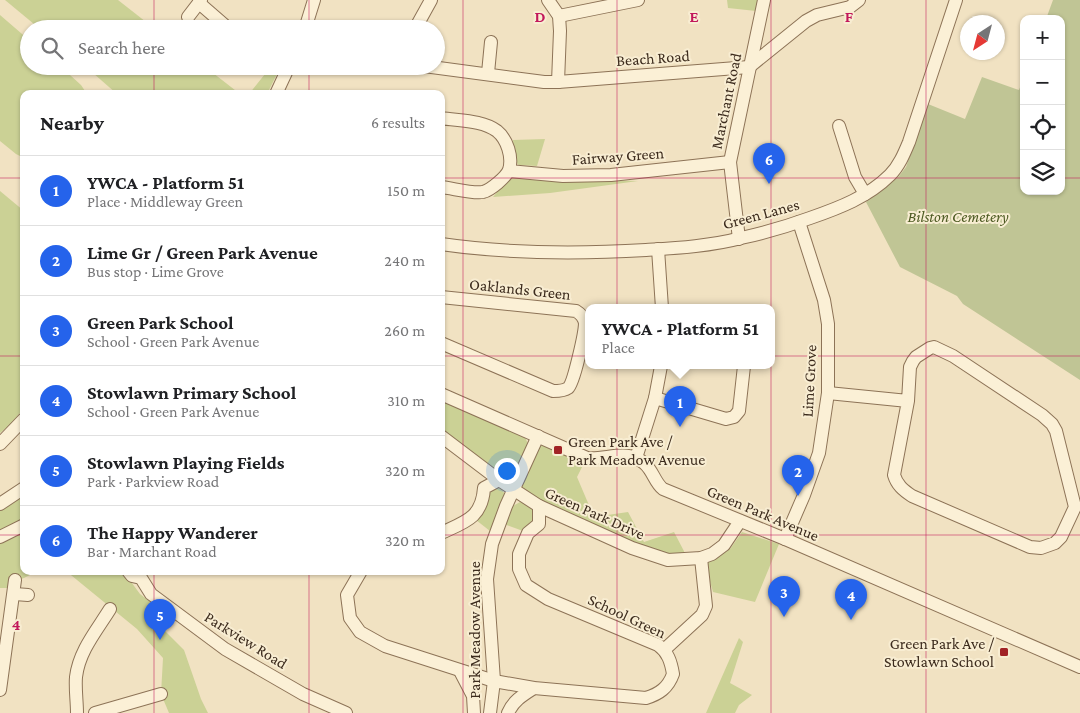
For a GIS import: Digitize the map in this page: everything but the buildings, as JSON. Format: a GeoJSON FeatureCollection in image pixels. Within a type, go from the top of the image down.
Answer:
{"type":"FeatureCollection","features":[{"type":"Feature","properties":{"kind":"street"},"geometry":{"type":"LineString","coordinates":[[308,20],[314,0]]}},
{"type":"Feature","properties":{"kind":"street"},"geometry":{"type":"LineString","coordinates":[[420,20],[431,0]]}},
{"type":"Feature","properties":{"kind":"street"},"geometry":{"type":"LineString","coordinates":[[548,0],[559,16],[558,82]]}},
{"type":"Feature","properties":{"kind":"street"},"geometry":{"type":"LineString","coordinates":[[559,16],[638,0]]}},
{"type":"Feature","properties":{"kind":"street","name":"Marchant Road"},"geometry":{"type":"LineString","coordinates":[[739,239],[730,162],[764,0]]}},
{"type":"Feature","properties":{"kind":"street"},"geometry":{"type":"LineString","coordinates":[[749,67],[806,21],[817,15],[850,7],[858,0]]}},
{"type":"Feature","properties":{"kind":"street","name":"Green Lanes"},"geometry":{"type":"LineString","coordinates":[[445,245],[547,252],[658,249],[739,239],[799,222],[835,209],[865,194],[894,171],[909,142],[956,0]]}},
{"type":"Feature","properties":{"kind":"street"},"geometry":{"type":"LineString","coordinates":[[188,17],[200,2],[219,20]]}},
{"type":"Feature","properties":{"kind":"street"},"geometry":{"type":"LineString","coordinates":[[488,73],[491,42]]}},
{"type":"Feature","properties":{"kind":"street","name":"Beach Road"},"geometry":{"type":"LineString","coordinates":[[445,68],[544,82],[558,82],[749,67]]}},
{"type":"Feature","properties":{"kind":"street"},"geometry":{"type":"LineString","coordinates":[[278,90],[285,75]]}},
{"type":"Feature","properties":{"kind":"street"},"geometry":{"type":"LineString","coordinates":[[445,119],[485,125],[498,132],[507,144],[510,158],[509,171],[491,189],[482,192],[445,187]]}},
{"type":"Feature","properties":{"kind":"street"},"geometry":{"type":"LineString","coordinates":[[839,126],[855,177],[865,194]]}},
{"type":"Feature","properties":{"kind":"street","name":"Fairway Green"},"geometry":{"type":"LineString","coordinates":[[509,171],[563,176],[611,175],[730,162]]}},
{"type":"Feature","properties":{"kind":"street","name":"Lime Grove"},"geometry":{"type":"LineString","coordinates":[[785,539],[819,453],[828,393],[828,324],[824,300],[799,222]]}},
{"type":"Feature","properties":{"kind":"street"},"geometry":{"type":"LineString","coordinates":[[658,249],[662,304]]}},
{"type":"Feature","properties":{"kind":"street","name":"Oaklands Green"},"geometry":{"type":"LineString","coordinates":[[445,297],[576,311],[582,315],[585,322],[584,357],[568,388],[553,391],[445,345]]}},
{"type":"Feature","properties":{"kind":"street"},"geometry":{"type":"LineString","coordinates":[[934,347],[953,356],[1042,415],[1052,424],[1056,431],[1075,507],[1055,543],[1041,548],[1030,547],[912,496],[902,489],[894,475],[908,401],[910,367],[916,357],[934,347]]}},
{"type":"Feature","properties":{"kind":"street"},"geometry":{"type":"LineString","coordinates":[[445,396],[587,458],[595,459],[622,455],[636,458],[655,398],[660,369]]}},
{"type":"Feature","properties":{"kind":"street"},"geometry":{"type":"LineString","coordinates":[[655,398],[726,419],[734,417],[739,411],[744,369]]}},
{"type":"Feature","properties":{"kind":"street"},"geometry":{"type":"LineString","coordinates":[[828,393],[908,401]]}},
{"type":"Feature","properties":{"kind":"street"},"geometry":{"type":"LineString","coordinates":[[0,444],[20,424]]}},
{"type":"Feature","properties":{"kind":"street","name":"Park Meadow Avenue"},"geometry":{"type":"LineString","coordinates":[[490,713],[494,681],[487,579],[492,544],[538,436]]}},
{"type":"Feature","properties":{"kind":"street","name":"Green Park Drive"},"geometry":{"type":"LineString","coordinates":[[445,439],[500,480],[539,506],[632,548],[668,560],[701,558],[712,554],[724,545],[740,521]]}},
{"type":"Feature","properties":{"kind":"street"},"geometry":{"type":"LineString","coordinates":[[445,446],[458,448]]}},
{"type":"Feature","properties":{"kind":"street","name":"Green Park Avenue"},"geometry":{"type":"LineString","coordinates":[[636,458],[646,464],[659,486],[664,489],[785,539],[1080,667]]}},
{"type":"Feature","properties":{"kind":"street"},"geometry":{"type":"LineString","coordinates":[[445,531],[467,522],[476,515],[482,502],[483,477],[474,461]]}},
{"type":"Feature","properties":{"kind":"street"},"geometry":{"type":"LineString","coordinates":[[484,488],[500,480]]}},
{"type":"Feature","properties":{"kind":"street"},"geometry":{"type":"LineString","coordinates":[[0,504],[20,491]]}},
{"type":"Feature","properties":{"kind":"street"},"geometry":{"type":"LineString","coordinates":[[539,506],[539,524],[564,518]]}},
{"type":"Feature","properties":{"kind":"street","name":"School Green"},"geometry":{"type":"LineString","coordinates":[[359,575],[348,595],[350,618],[360,632],[385,646],[494,681],[534,688],[646,698],[655,695],[667,686],[673,674],[664,650],[658,645],[548,599],[526,585],[519,569],[518,554],[528,533],[539,524]]}},
{"type":"Feature","properties":{"kind":"street"},"geometry":{"type":"LineString","coordinates":[[0,537],[20,527]]}},
{"type":"Feature","properties":{"kind":"street"},"geometry":{"type":"LineString","coordinates":[[664,650],[705,610],[701,558]]}},
{"type":"Feature","properties":{"kind":"street","name":"Parkview Road"},"geometry":{"type":"LineString","coordinates":[[142,575],[151,594],[225,649],[303,694],[346,713]]}},
{"type":"Feature","properties":{"kind":"street"},"geometry":{"type":"LineString","coordinates":[[0,690],[21,594],[15,580]]}},
{"type":"Feature","properties":{"kind":"street"},"geometry":{"type":"LineString","coordinates":[[77,713],[76,677],[80,659],[110,610]]}},
{"type":"Feature","properties":{"kind":"street"},"geometry":{"type":"LineString","coordinates":[[460,671],[473,696],[474,713]]}},
{"type":"Feature","properties":{"kind":"street"},"geometry":{"type":"LineString","coordinates":[[508,713],[510,706],[517,699],[534,688]]}},
{"type":"Feature","properties":{"kind":"street"},"geometry":{"type":"LineString","coordinates":[[95,713],[161,694]]}},
{"type":"Feature","properties":{"kind":"green space"},"geometry":{"type":"Polygon","coordinates":[[[5,0],[118,0],[144,20],[29,20],[5,0]]]}},
{"type":"Feature","properties":{"kind":"green space"},"geometry":{"type":"Polygon","coordinates":[[[727,0],[758,0],[756,11],[728,8],[727,0]]]}},
{"type":"Feature","properties":{"kind":"green space","name":"Bilston Cemetery"},"geometry":{"type":"Polygon","coordinates":[[[1053,0],[1080,0],[1080,380],[963,304],[957,296],[900,267],[866,202],[899,176],[906,167],[928,104],[965,119],[982,77],[1019,90],[1020,87],[1020,195],[1065,195],[1065,15],[1047,15],[1053,0]]]}},
{"type":"Feature","properties":{"kind":"green space"},"geometry":{"type":"Polygon","coordinates":[[[0,15],[20,32],[20,75],[70,75],[84,90],[20,90],[20,156],[0,141],[0,15]]]}},
{"type":"Feature","properties":{"kind":"green space"},"geometry":{"type":"Polygon","coordinates":[[[95,75],[216,75],[235,90],[112,90],[95,75]]]}},
{"type":"Feature","properties":{"kind":"green space"},"geometry":{"type":"Polygon","coordinates":[[[264,75],[276,75],[269,90],[252,90],[264,75]]]}},
{"type":"Feature","properties":{"kind":"green space"},"geometry":{"type":"Polygon","coordinates":[[[545,139],[537,166],[519,165],[514,161],[513,140],[545,139]]]}},
{"type":"Feature","properties":{"kind":"green space"},"geometry":{"type":"Polygon","coordinates":[[[515,175],[638,181],[550,193],[493,197],[507,180],[515,175]]]}},
{"type":"Feature","properties":{"kind":"green space"},"geometry":{"type":"Polygon","coordinates":[[[0,191],[20,208],[20,413],[0,433],[0,191]]]}},
{"type":"Feature","properties":{"kind":"green space"},"geometry":{"type":"Polygon","coordinates":[[[445,403],[525,437],[528,444],[513,475],[508,480],[445,435],[445,403]]]}},
{"type":"Feature","properties":{"kind":"green space"},"geometry":{"type":"Polygon","coordinates":[[[543,445],[584,463],[577,477],[594,517],[628,512],[644,542],[674,532],[686,555],[669,556],[630,545],[524,493],[521,489],[522,482],[539,446],[543,445]]]}},
{"type":"Feature","properties":{"kind":"green space"},"geometry":{"type":"Polygon","coordinates":[[[497,486],[505,494],[490,531],[476,520],[493,487],[497,486]]]}},
{"type":"Feature","properties":{"kind":"green space"},"geometry":{"type":"Polygon","coordinates":[[[20,498],[20,523],[0,532],[0,510],[20,498]]]}},
{"type":"Feature","properties":{"kind":"green space"},"geometry":{"type":"Polygon","coordinates":[[[520,502],[533,510],[531,522],[523,531],[504,524],[513,506],[520,502]]]}},
{"type":"Feature","properties":{"kind":"green space"},"geometry":{"type":"Polygon","coordinates":[[[20,532],[20,575],[30,575],[15,580],[8,588],[0,588],[0,540],[20,532]]]}},
{"type":"Feature","properties":{"kind":"green space"},"geometry":{"type":"Polygon","coordinates":[[[742,532],[779,544],[755,602],[713,592],[705,564],[730,549],[742,532]]]}},
{"type":"Feature","properties":{"kind":"green space"},"geometry":{"type":"Polygon","coordinates":[[[71,575],[126,575],[140,594],[167,615],[159,625],[184,650],[201,699],[208,713],[169,713],[161,694],[163,658],[137,629],[71,575]]]}},
{"type":"Feature","properties":{"kind":"green space"},"geometry":{"type":"Polygon","coordinates":[[[739,638],[743,642],[730,683],[752,695],[739,705],[735,713],[706,713],[739,638]]]}},
{"type":"Feature","properties":{"kind":"place","name":"The Happy Wanderer"},"geometry":{"type":"Point","coordinates":[769,184]}},
{"type":"Feature","properties":{"kind":"place","name":"YWCA - Platform 51"},"geometry":{"type":"Point","coordinates":[680,427]}},
{"type":"Feature","properties":{"kind":"place","name":"Green Park Ave / Park Meadow Avenue"},"geometry":{"type":"Point","coordinates":[558,450]}},
{"type":"Feature","properties":{"kind":"place","name":"Lime Gr / Green Park Avenue"},"geometry":{"type":"Point","coordinates":[798,496]}},
{"type":"Feature","properties":{"kind":"place","name":"Green Park School"},"geometry":{"type":"Point","coordinates":[784,617]}},
{"type":"Feature","properties":{"kind":"place","name":"Stowlawn Primary School"},"geometry":{"type":"Point","coordinates":[851,620]}},
{"type":"Feature","properties":{"kind":"place","name":"Stowlawn Playing Fields"},"geometry":{"type":"Point","coordinates":[160,640]}},
{"type":"Feature","properties":{"kind":"place","name":"Green Park Ave / Stowlawn School"},"geometry":{"type":"Point","coordinates":[1004,652]}}]}
